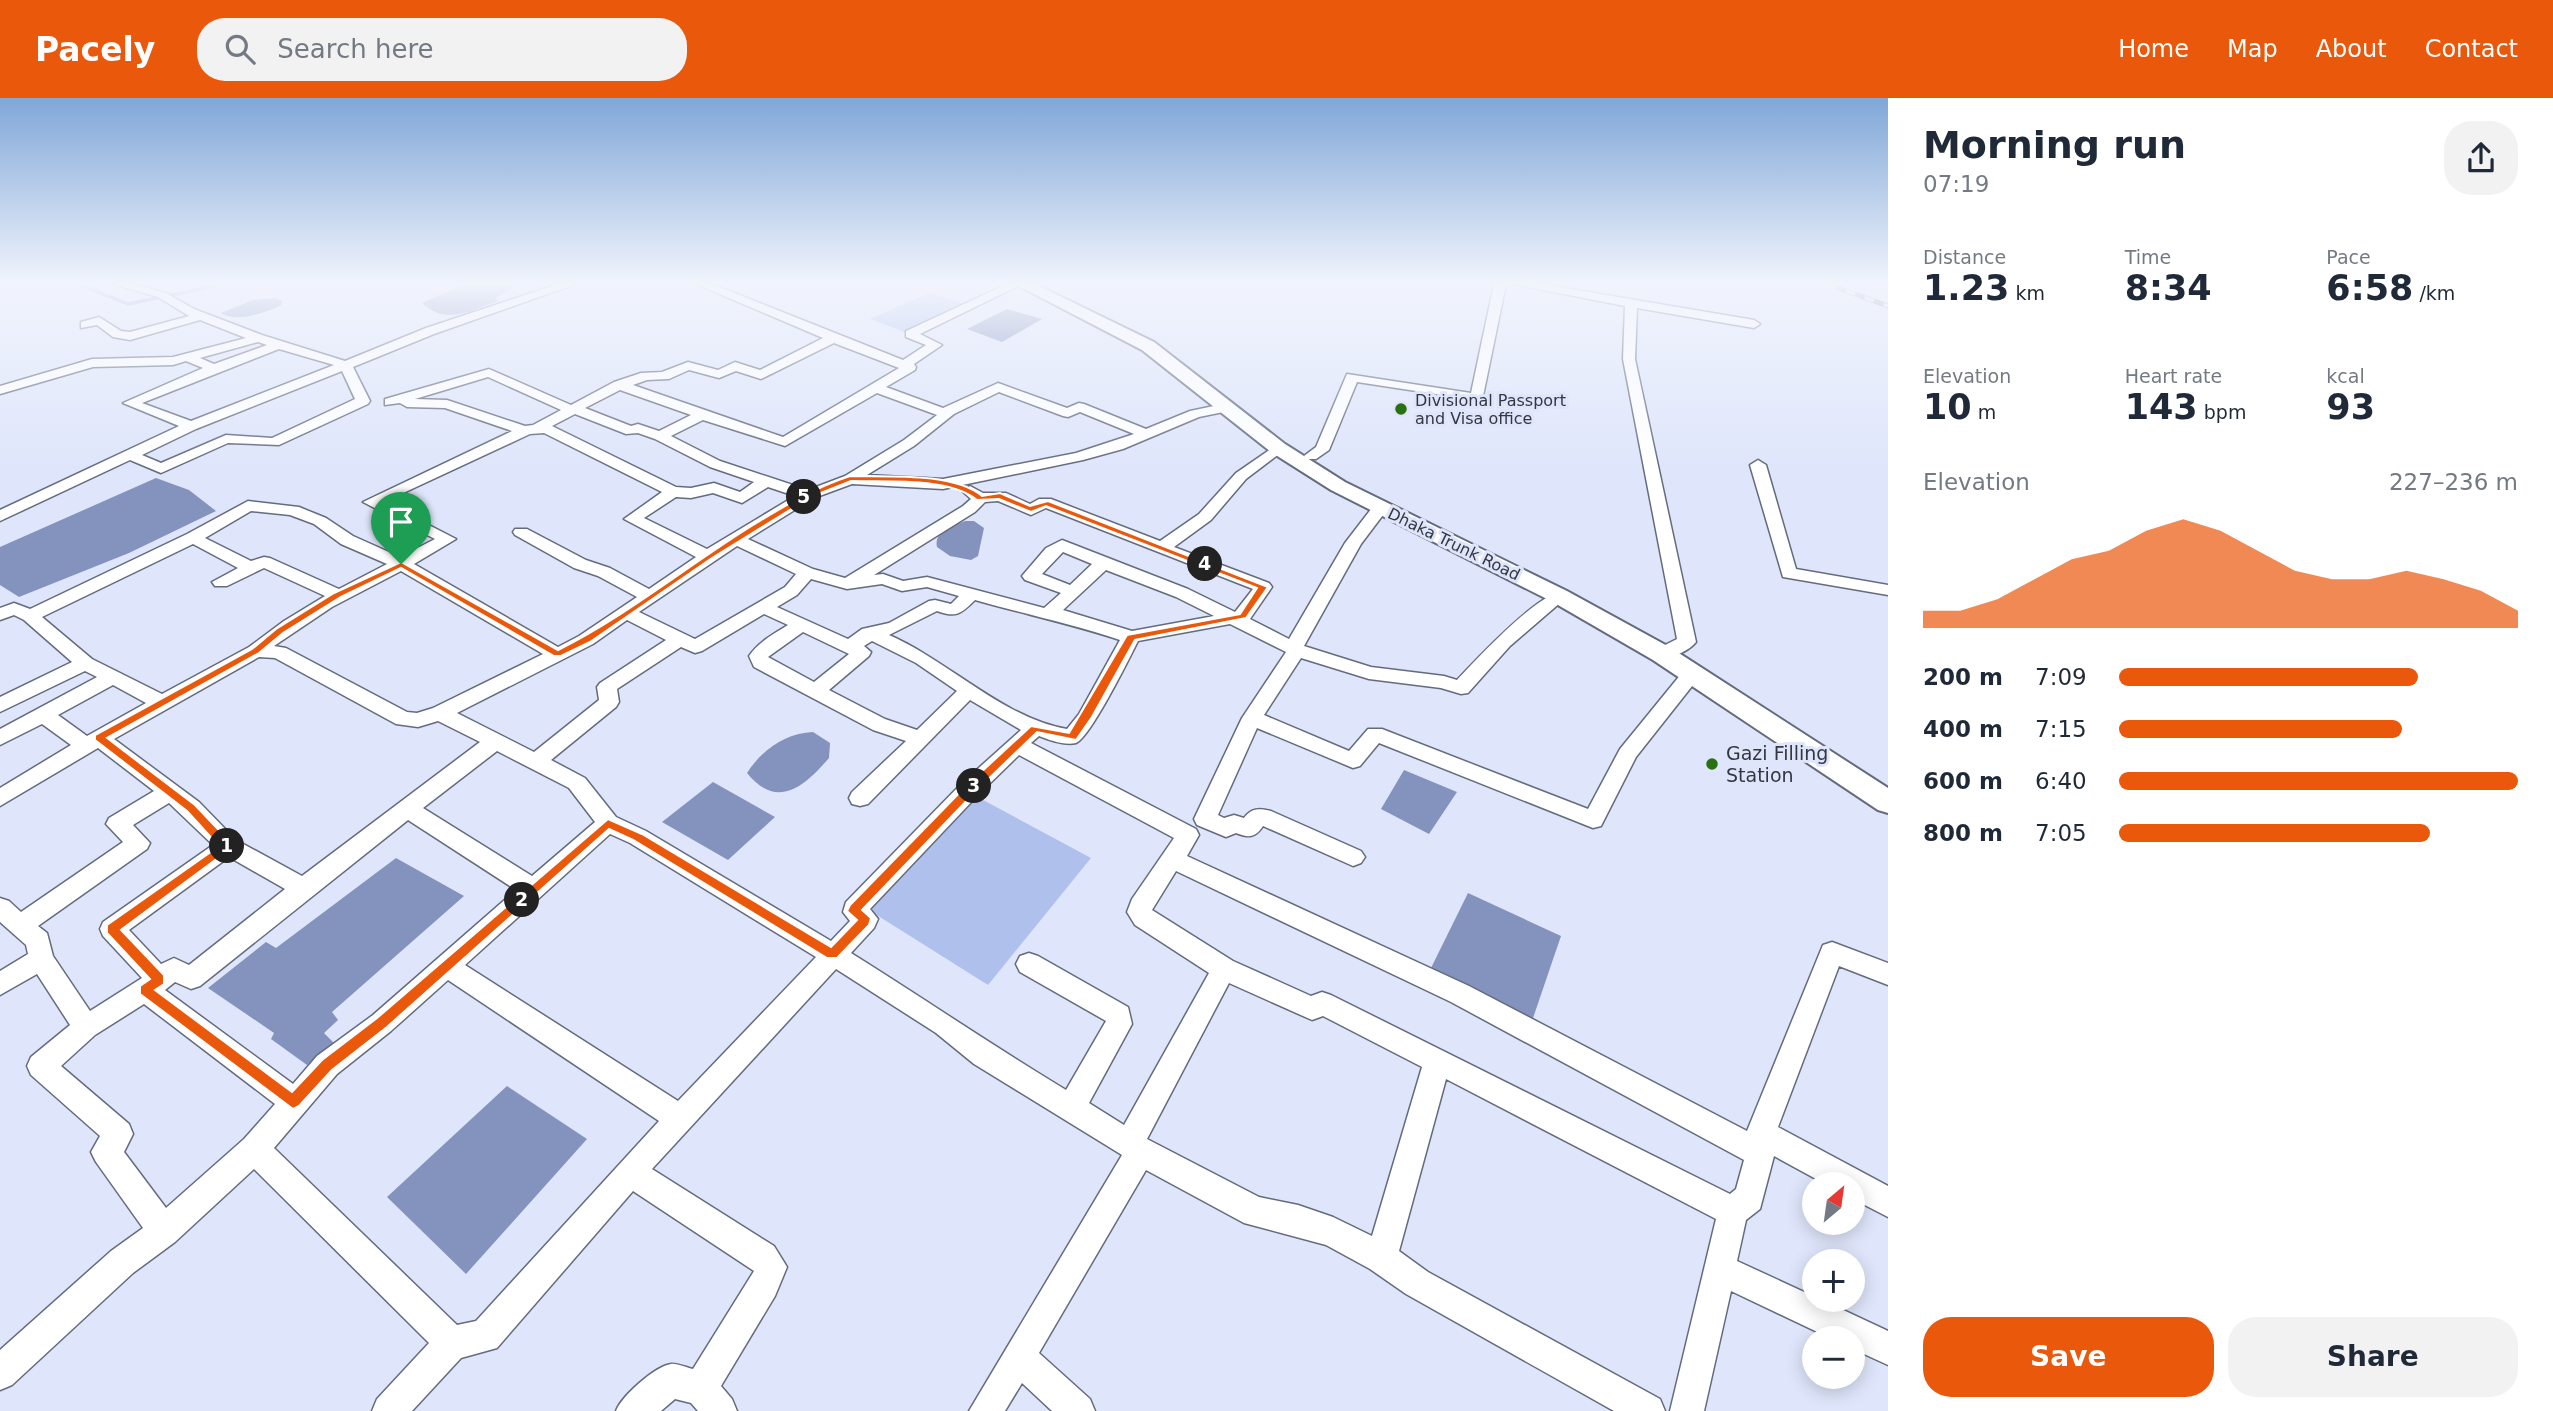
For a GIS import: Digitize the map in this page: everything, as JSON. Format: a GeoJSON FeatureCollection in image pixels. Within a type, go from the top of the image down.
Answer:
{"type":"FeatureCollection","features":[{"type":"Feature","properties":{"kind":"main road","name":"Dhaka Trunk Road"},"geometry":{"type":"LineString","coordinates":[[1147,345],[1278,448],[1338,486],[1668,651],[1727,683],[1888,780]]}},
{"type":"Feature","properties":{"kind":"main road","name":"Dhaka Trunk Road"},"geometry":{"type":"LineString","coordinates":[[1157,345],[1202,372],[1267,426],[1350,482],[1505,555],[1668,651],[1693,672],[1888,802]]}},
{"type":"Feature","properties":{"kind":"street"},"geometry":{"type":"LineString","coordinates":[[0,390],[92,363],[153,363],[189,358],[233,345]]}},
{"type":"Feature","properties":{"kind":"street"},"geometry":{"type":"LineString","coordinates":[[191,426],[130,403],[277,345]]}},
{"type":"Feature","properties":{"kind":"street"},"geometry":{"type":"LineString","coordinates":[[279,345],[346,365],[363,401]]}},
{"type":"Feature","properties":{"kind":"street"},"geometry":{"type":"LineString","coordinates":[[0,516],[191,426],[395,345]]}},
{"type":"Feature","properties":{"kind":"street"},"geometry":{"type":"LineString","coordinates":[[0,798],[160,702],[256,651],[280,631],[338,595],[448,539],[371,502],[531,430],[620,385],[646,376],[664,376],[688,366],[719,374],[735,366],[761,375],[819,345]]}},
{"type":"Feature","properties":{"kind":"street"},"geometry":{"type":"LineString","coordinates":[[620,385],[785,442],[910,367],[852,345]]}},
{"type":"Feature","properties":{"kind":"street"},"geometry":{"type":"LineString","coordinates":[[903,365],[936,345]]}},
{"type":"Feature","properties":{"kind":"street"},"geometry":{"type":"LineString","coordinates":[[1311,456],[1322,450],[1352,377],[1477,398],[1488,345]]}},
{"type":"Feature","properties":{"kind":"street"},"geometry":{"type":"LineString","coordinates":[[1629,345],[1629,359],[1687,642],[1668,651]]}},
{"type":"Feature","properties":{"kind":"street"},"geometry":{"type":"LineString","coordinates":[[189,358],[214,368]]}},
{"type":"Feature","properties":{"kind":"street"},"geometry":{"type":"LineString","coordinates":[[390,402],[489,373],[572,410],[631,431],[638,428],[715,464],[808,495]]}},
{"type":"Feature","properties":{"kind":"street"},"geometry":{"type":"LineString","coordinates":[[876,388],[944,413],[998,387],[1068,413],[1079,407],[1146,434]]}},
{"type":"Feature","properties":{"kind":"street"},"geometry":{"type":"LineString","coordinates":[[128,454],[161,468],[226,439],[274,442],[363,401],[447,404],[574,442],[673,492],[691,493],[714,488],[741,498],[766,481]]}},
{"type":"Feature","properties":{"kind":"street"},"geometry":{"type":"LineString","coordinates":[[850,479],[949,483],[1078,457],[1118,446],[1195,414],[1228,407]]}},
{"type":"Feature","properties":{"kind":"street"},"geometry":{"type":"LineString","coordinates":[[256,651],[279,652],[403,719],[418,720],[440,713],[586,640],[708,556],[808,495],[850,479],[909,443],[947,414],[944,413]]}},
{"type":"Feature","properties":{"kind":"street"},"geometry":{"type":"LineString","coordinates":[[660,436],[702,415]]}},
{"type":"Feature","properties":{"kind":"street"},"geometry":{"type":"LineString","coordinates":[[1163,547],[1205,517],[1241,476],[1278,448]]}},
{"type":"Feature","properties":{"kind":"street"},"geometry":{"type":"LineString","coordinates":[[1758,465],[1788,573],[1888,590]]}},
{"type":"Feature","properties":{"kind":"street"},"geometry":{"type":"LineString","coordinates":[[949,483],[971,491],[980,498]]}},
{"type":"Feature","properties":{"kind":"street"},"geometry":{"type":"LineString","coordinates":[[673,492],[632,519],[708,556]]}},
{"type":"Feature","properties":{"kind":"street"},"geometry":{"type":"LineString","coordinates":[[736,539],[807,573],[847,584],[883,579],[902,586],[927,582],[970,595],[1066,616],[1131,637],[1243,616],[1263,587],[1045,502],[1031,510],[1000,496],[980,498],[969,509],[847,584]]}},
{"type":"Feature","properties":{"kind":"street"},"geometry":{"type":"LineString","coordinates":[[30,616],[193,538],[248,506],[293,510],[320,521],[347,540],[401,564],[557,654]]}},
{"type":"Feature","properties":{"kind":"street"},"geometry":{"type":"LineString","coordinates":[[1353,857],[1263,817],[1257,817],[1248,829],[1234,824],[1226,829],[1205,819],[1252,718],[1295,649],[1353,543],[1381,507]]}},
{"type":"Feature","properties":{"kind":"street"},"geometry":{"type":"LineString","coordinates":[[521,532],[580,564],[604,572],[649,596]]}},
{"type":"Feature","properties":{"kind":"street"},"geometry":{"type":"LineString","coordinates":[[193,538],[251,568]]}},
{"type":"Feature","properties":{"kind":"street"},"geometry":{"type":"LineString","coordinates":[[1073,592],[1031,576],[1052,552],[1062,545],[1182,593],[1295,649],[1369,673],[1444,682],[1461,688],[1503,642],[1559,596]]}},
{"type":"Feature","properties":{"kind":"street"},"geometry":{"type":"LineString","coordinates":[[221,582],[264,562],[338,595]]}},
{"type":"Feature","properties":{"kind":"street"},"geometry":{"type":"LineString","coordinates":[[1048,614],[1104,563]]}},
{"type":"Feature","properties":{"kind":"street"},"geometry":{"type":"LineString","coordinates":[[626,612],[695,647],[791,591],[807,573]]}},
{"type":"Feature","properties":{"kind":"street"},"geometry":{"type":"LineString","coordinates":[[849,647],[869,633],[909,621],[935,605],[954,611],[970,595]]}},
{"type":"Feature","properties":{"kind":"street"},"geometry":{"type":"LineString","coordinates":[[763,607],[862,652],[816,691]]}},
{"type":"Feature","properties":{"kind":"street"},"geometry":{"type":"LineString","coordinates":[[0,615],[14,608],[30,616],[85,663],[160,702]]}},
{"type":"Feature","properties":{"kind":"street"},"geometry":{"type":"LineString","coordinates":[[800,626],[766,647],[758,656],[761,663],[808,690],[816,691],[880,725],[893,727],[920,739]]}},
{"type":"Feature","properties":{"kind":"street"},"geometry":{"type":"LineString","coordinates":[[869,633],[922,659],[1026,737],[1185,832],[1188,837],[1139,912],[1224,969],[1312,1009],[1322,1003],[1733,1211]]}},
{"type":"Feature","properties":{"kind":"street"},"geometry":{"type":"LineString","coordinates":[[389,1411],[452,1343],[485,1336],[630,1172],[865,921],[855,909],[1026,737],[1072,737],[1087,717],[1131,637]]}},
{"type":"Feature","properties":{"kind":"street"},"geometry":{"type":"LineString","coordinates":[[535,762],[608,702],[607,687],[680,639]]}},
{"type":"Feature","properties":{"kind":"street"},"geometry":{"type":"LineString","coordinates":[[2,704],[85,663]]}},
{"type":"Feature","properties":{"kind":"street"},"geometry":{"type":"LineString","coordinates":[[1252,718],[1353,761],[1375,734],[1593,820],[1627,754],[1693,672]]}},
{"type":"Feature","properties":{"kind":"street"},"geometry":{"type":"LineString","coordinates":[[0,738],[113,677]]}},
{"type":"Feature","properties":{"kind":"street"},"geometry":{"type":"LineString","coordinates":[[860,798],[968,691]]}},
{"type":"Feature","properties":{"kind":"street"},"geometry":{"type":"LineString","coordinates":[[2,704],[93,742],[191,808],[228,846],[303,888]]}},
{"type":"Feature","properties":{"kind":"street"},"geometry":{"type":"LineString","coordinates":[[440,713],[577,783],[608,823],[638,837],[832,954],[945,1025],[984,1055],[1135,1147],[1255,1212],[1298,1220],[1333,1232],[1381,1258],[1417,1283],[1647,1411]]}},
{"type":"Feature","properties":{"kind":"street"},"geometry":{"type":"LineString","coordinates":[[164,1231],[106,1152],[119,1134],[41,1066],[86,1027],[174,969],[191,978],[303,888],[496,741]]}},
{"type":"Feature","properties":{"kind":"street"},"geometry":{"type":"LineString","coordinates":[[22,924],[139,843],[117,824],[170,792]]}},
{"type":"Feature","properties":{"kind":"street"},"geometry":{"type":"LineString","coordinates":[[407,809],[533,889]]}},
{"type":"Feature","properties":{"kind":"street"},"geometry":{"type":"LineString","coordinates":[[0,1373],[122,1262],[164,1231],[254,1149],[327,1065],[382,1023],[608,823]]}},
{"type":"Feature","properties":{"kind":"street"},"geometry":{"type":"LineString","coordinates":[[228,846],[112,929],[152,985],[293,1101]]}},
{"type":"Feature","properties":{"kind":"street"},"geometry":{"type":"LineString","coordinates":[[1172,859],[1460,993],[1761,1143],[1888,1202]]}},
{"type":"Feature","properties":{"kind":"street"},"geometry":{"type":"LineString","coordinates":[[0,908],[38,940],[41,959],[86,1027]]}},
{"type":"Feature","properties":{"kind":"street"},"geometry":{"type":"LineString","coordinates":[[1687,1411],[1733,1211],[1749,1198],[1761,1143],[1832,952],[1888,974]]}},
{"type":"Feature","properties":{"kind":"street"},"geometry":{"type":"LineString","coordinates":[[0,985],[41,959]]}},
{"type":"Feature","properties":{"kind":"street"},"geometry":{"type":"LineString","coordinates":[[1029,964],[1119,1016],[1119,1024],[1070,1108]]}},
{"type":"Feature","properties":{"kind":"street"},"geometry":{"type":"LineString","coordinates":[[447,966],[681,1119]]}},
{"type":"Feature","properties":{"kind":"street"},"geometry":{"type":"LineString","coordinates":[[986,1411],[1135,1147],[1224,969]]}},
{"type":"Feature","properties":{"kind":"street"},"geometry":{"type":"LineString","coordinates":[[1381,1258],[1437,1061]]}},
{"type":"Feature","properties":{"kind":"street"},"geometry":{"type":"LineString","coordinates":[[254,1149],[452,1343]]}},
{"type":"Feature","properties":{"kind":"street"},"geometry":{"type":"LineString","coordinates":[[630,1172],[763,1257],[771,1267],[710,1400],[671,1381],[634,1411]]}},
{"type":"Feature","properties":{"kind":"street"},"geometry":{"type":"LineString","coordinates":[[1721,1270],[1888,1348]]}},
{"type":"Feature","properties":{"kind":"street"},"geometry":{"type":"LineString","coordinates":[[1018,1357],[1078,1411]]}},
{"type":"Feature","properties":{"kind":"shaded area"},"geometry":{"type":"Polygon","coordinates":[[[156,478],[189,490],[216,511],[129,553],[19,597],[0,585],[0,547],[156,478]]]}},
{"type":"Feature","properties":{"kind":"shaded area"},"geometry":{"type":"Polygon","coordinates":[[[965,521],[974,521],[984,528],[978,556],[971,560],[950,556],[937,547],[941,533],[965,521]]]}},
{"type":"Feature","properties":{"kind":"shaded area"},"geometry":{"type":"Polygon","coordinates":[[[813,732],[830,743],[829,758],[800,785],[780,792],[769,790],[747,773],[775,744],[793,736],[813,732]]]}},
{"type":"Feature","properties":{"kind":"shaded area"},"geometry":{"type":"Polygon","coordinates":[[[1404,770],[1457,792],[1429,834],[1381,809],[1404,770]]]}},
{"type":"Feature","properties":{"kind":"shaded area"},"geometry":{"type":"Polygon","coordinates":[[[713,782],[775,817],[728,860],[662,822],[713,782]]]}},
{"type":"Feature","properties":{"kind":"shaded area"},"geometry":{"type":"Polygon","coordinates":[[[972,794],[1091,858],[988,985],[864,907],[972,794]]]}},
{"type":"Feature","properties":{"kind":"shaded area"},"geometry":{"type":"Polygon","coordinates":[[[396,858],[464,896],[332,1012],[338,1020],[324,1033],[334,1043],[307,1065],[271,1039],[274,1033],[208,988],[266,942],[276,948],[396,858]]]}},
{"type":"Feature","properties":{"kind":"shaded area"},"geometry":{"type":"Polygon","coordinates":[[[1468,893],[1561,936],[1532,1021],[1431,968],[1468,893]]]}},
{"type":"Feature","properties":{"kind":"shaded area"},"geometry":{"type":"Polygon","coordinates":[[[507,1086],[587,1139],[466,1274],[387,1197],[507,1086]]]}},
{"type":"Feature","properties":{"kind":"place","name":"Divisional Passport and Visa office"},"geometry":{"type":"Point","coordinates":[1401,409]}},
{"type":"Feature","properties":{"kind":"place","name":"Gazi Filling Station"},"geometry":{"type":"Point","coordinates":[1712,764]}},
{"type":"Feature","properties":{"kind":"route"},"geometry":{"type":"LineString","coordinates":[[850,479],[881,479],[949,483],[971,491],[980,498],[1000,496],[1031,510],[1045,502],[1263,587],[1243,616],[1131,637],[1087,717],[1072,737],[1059,736],[1035,728],[970,789],[855,909],[865,921],[832,954],[638,837],[608,823],[382,1023],[327,1065],[293,1101],[145,990],[159,979],[112,929],[228,846],[191,808],[99,738],[256,651],[280,631],[338,595],[401,564],[557,654],[586,640],[708,556],[808,495],[850,479]]}}]}
